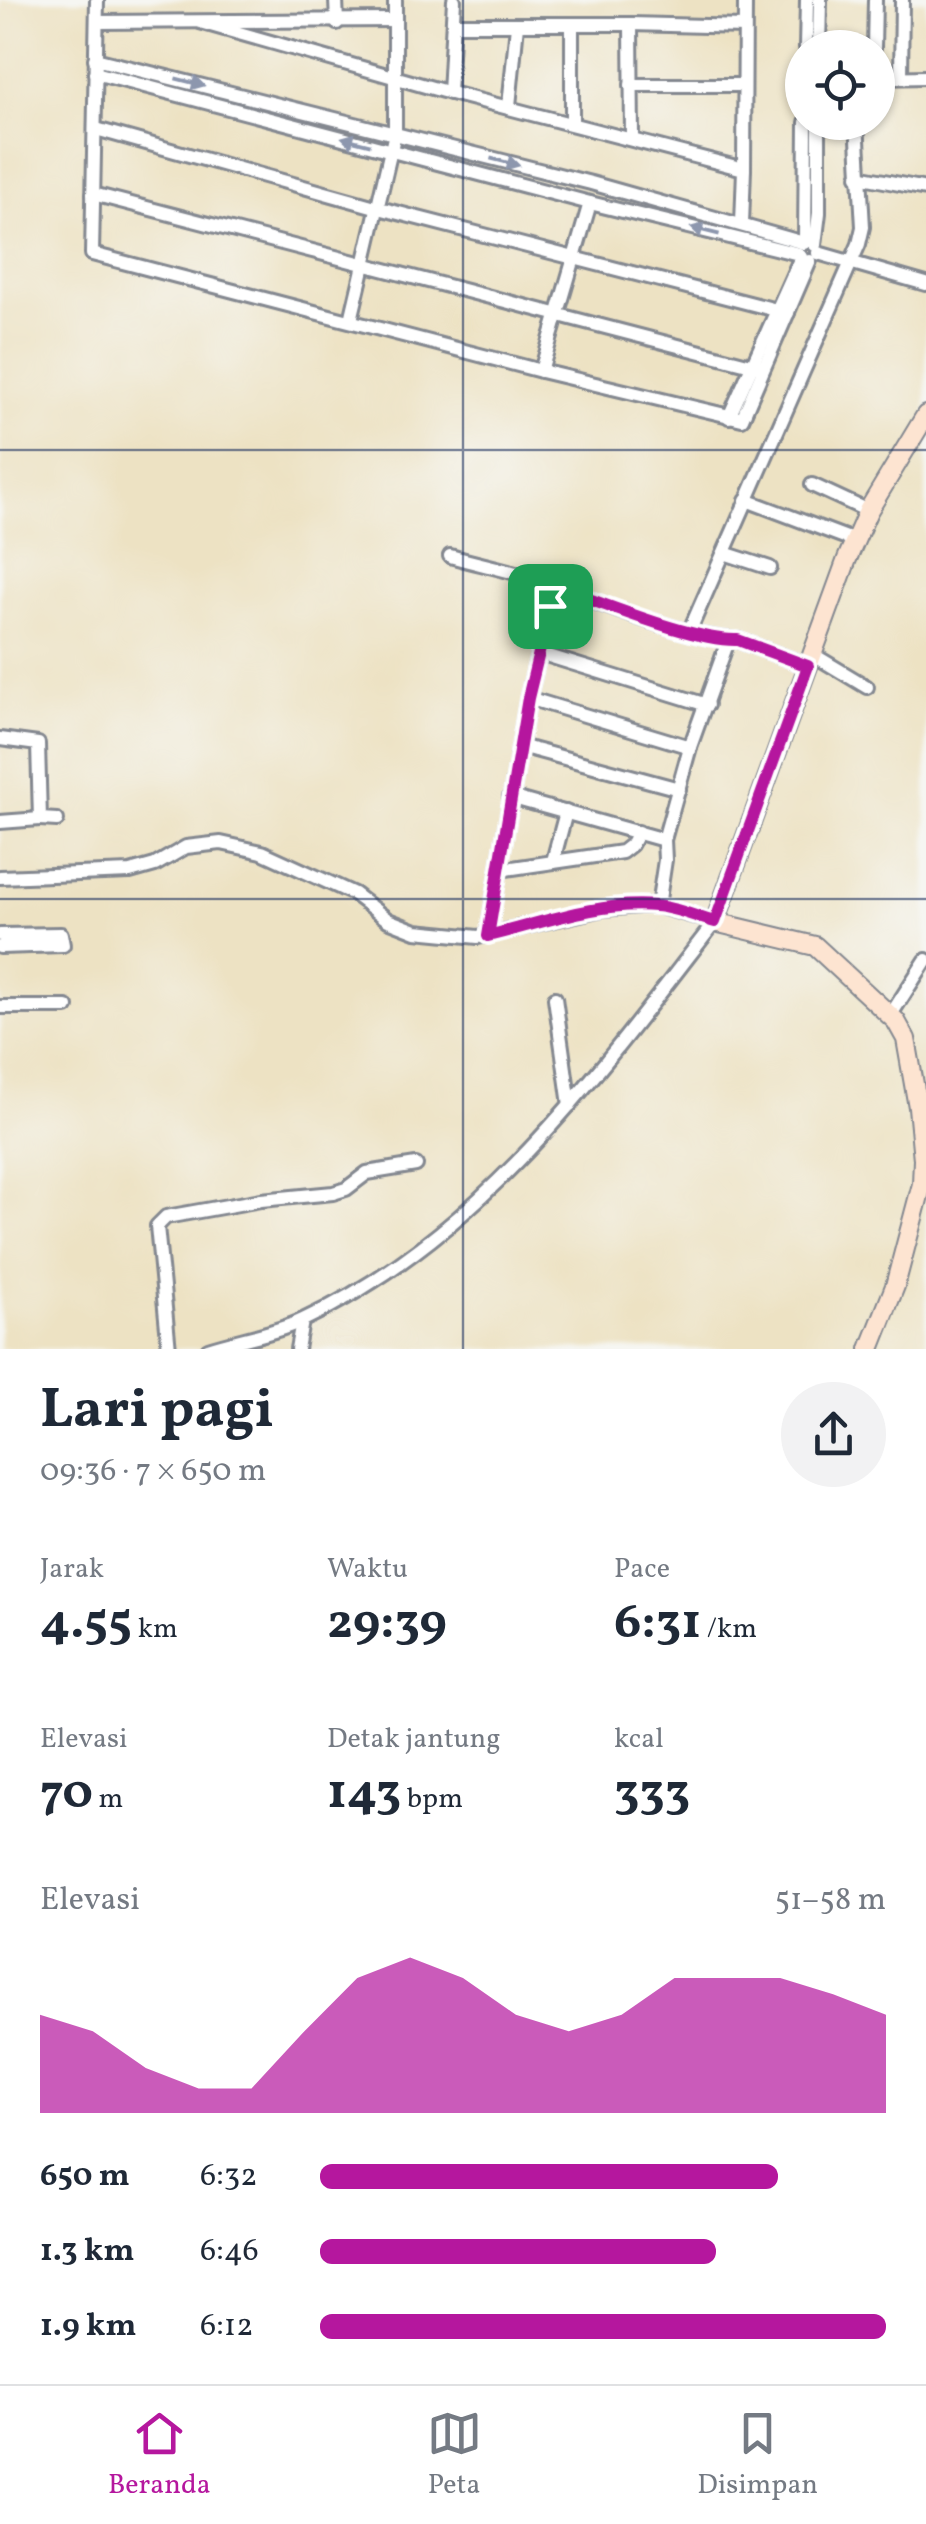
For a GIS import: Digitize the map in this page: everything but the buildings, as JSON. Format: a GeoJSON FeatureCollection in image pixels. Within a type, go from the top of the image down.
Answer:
{"type":"FeatureCollection","features":[{"type":"Feature","properties":{"kind":"street"},"geometry":{"type":"LineString","coordinates":[[97,0],[92,254],[729,417],[773,334],[807,251],[819,213],[819,140]]}},
{"type":"Feature","properties":{"kind":"street"},"geometry":{"type":"LineString","coordinates":[[336,0],[336,23]]}},
{"type":"Feature","properties":{"kind":"street"},"geometry":{"type":"LineString","coordinates":[[351,320],[395,133],[395,0]]}},
{"type":"Feature","properties":{"kind":"street"},"geometry":{"type":"LineString","coordinates":[[449,92],[454,0]]}},
{"type":"Feature","properties":{"kind":"street"},"geometry":{"type":"LineString","coordinates":[[742,224],[745,0]]}},
{"type":"Feature","properties":{"kind":"street"},"geometry":{"type":"LineString","coordinates":[[806,0],[806,30]]}},
{"type":"Feature","properties":{"kind":"street"},"geometry":{"type":"LineString","coordinates":[[819,30],[820,0]]}},
{"type":"Feature","properties":{"kind":"street"},"geometry":{"type":"LineString","coordinates":[[874,30],[875,0]]}},
{"type":"Feature","properties":{"kind":"street"},"geometry":{"type":"LineString","coordinates":[[901,77],[902,0]]}},
{"type":"Feature","properties":{"kind":"street"},"geometry":{"type":"LineString","coordinates":[[96,22],[395,20]]}},
{"type":"Feature","properties":{"kind":"street"},"geometry":{"type":"LineString","coordinates":[[200,22],[744,169]]}},
{"type":"Feature","properties":{"kind":"street"},"geometry":{"type":"LineString","coordinates":[[454,24],[744,26]]}},
{"type":"Feature","properties":{"kind":"street"},"geometry":{"type":"LineString","coordinates":[[630,24],[632,138]]}},
{"type":"Feature","properties":{"kind":"street"},"geometry":{"type":"LineString","coordinates":[[509,106],[517,25]]}},
{"type":"Feature","properties":{"kind":"street"},"geometry":{"type":"LineString","coordinates":[[572,26],[572,122]]}},
{"type":"Feature","properties":{"kind":"street"},"geometry":{"type":"LineString","coordinates":[[95,66],[395,133],[742,224],[807,251]]}},
{"type":"Feature","properties":{"kind":"street"},"geometry":{"type":"LineString","coordinates":[[95,66],[590,203],[807,251],[926,284]]}},
{"type":"Feature","properties":{"kind":"street"},"geometry":{"type":"LineString","coordinates":[[895,77],[926,77]]}},
{"type":"Feature","properties":{"kind":"street"},"geometry":{"type":"LineString","coordinates":[[631,85],[744,85]]}},
{"type":"Feature","properties":{"kind":"street"},"geometry":{"type":"LineString","coordinates":[[96,129],[379,208],[783,312]]}},
{"type":"Feature","properties":{"kind":"street"},"geometry":{"type":"LineString","coordinates":[[806,140],[807,251]]}},
{"type":"Feature","properties":{"kind":"street"},"geometry":{"type":"LineString","coordinates":[[689,632],[852,262],[863,227],[857,140]]}},
{"type":"Feature","properties":{"kind":"street"},"geometry":{"type":"LineString","coordinates":[[858,176],[926,189]]}},
{"type":"Feature","properties":{"kind":"street"},"geometry":{"type":"LineString","coordinates":[[93,194],[757,367]]}},
{"type":"Feature","properties":{"kind":"street"},"geometry":{"type":"LineString","coordinates":[[541,371],[590,203]]}},
{"type":"Feature","properties":{"kind":"street"},"geometry":{"type":"LineString","coordinates":[[208,1349],[237,1345],[302,1321],[450,1228],[570,1105],[630,1034],[715,922],[855,540],[868,511],[926,415]]}},
{"type":"Feature","properties":{"kind":"street"},"geometry":{"type":"LineString","coordinates":[[812,485],[868,511]]}},
{"type":"Feature","properties":{"kind":"street"},"geometry":{"type":"LineString","coordinates":[[746,500],[855,540]]}},
{"type":"Feature","properties":{"kind":"street"},"geometry":{"type":"LineString","coordinates":[[724,552],[770,568]]}},
{"type":"Feature","properties":{"kind":"street"},"geometry":{"type":"LineString","coordinates":[[450,556],[689,632],[738,640],[810,660],[866,687]]}},
{"type":"Feature","properties":{"kind":"street"},"geometry":{"type":"LineString","coordinates":[[488,936],[528,698],[555,587]]}},
{"type":"Feature","properties":{"kind":"street"},"geometry":{"type":"LineString","coordinates":[[658,906],[664,840],[690,747],[728,641]]}},
{"type":"Feature","properties":{"kind":"street"},"geometry":{"type":"LineString","coordinates":[[538,653],[707,705]]}},
{"type":"Feature","properties":{"kind":"street"},"geometry":{"type":"LineString","coordinates":[[528,698],[690,747]]}},
{"type":"Feature","properties":{"kind":"street"},"geometry":{"type":"LineString","coordinates":[[0,739],[38,744],[40,818]]}},
{"type":"Feature","properties":{"kind":"street"},"geometry":{"type":"LineString","coordinates":[[520,746],[679,789]]}},
{"type":"Feature","properties":{"kind":"street"},"geometry":{"type":"LineString","coordinates":[[510,797],[664,840]]}},
{"type":"Feature","properties":{"kind":"street"},"geometry":{"type":"LineString","coordinates":[[553,861],[566,812]]}},
{"type":"Feature","properties":{"kind":"street"},"geometry":{"type":"LineString","coordinates":[[0,822],[57,820]]}},
{"type":"Feature","properties":{"kind":"street"},"geometry":{"type":"LineString","coordinates":[[500,870],[622,852],[638,832]]}},
{"type":"Feature","properties":{"kind":"street"},"geometry":{"type":"LineString","coordinates":[[0,877],[130,872],[186,847],[221,843],[245,846],[277,859],[354,894],[388,920],[416,931],[488,936],[602,909],[658,906],[815,946],[890,1016],[906,1039],[918,1107],[924,1184],[895,1286],[870,1349]]}},
{"type":"Feature","properties":{"kind":"street"},"geometry":{"type":"LineString","coordinates":[[0,935],[61,934],[62,946],[0,947]]}},
{"type":"Feature","properties":{"kind":"street"},"geometry":{"type":"LineString","coordinates":[[890,1016],[926,960]]}},
{"type":"Feature","properties":{"kind":"street"},"geometry":{"type":"LineString","coordinates":[[555,998],[570,1105]]}},
{"type":"Feature","properties":{"kind":"street"},"geometry":{"type":"LineString","coordinates":[[0,1007],[67,1006]]}},
{"type":"Feature","properties":{"kind":"street"},"geometry":{"type":"LineString","coordinates":[[168,1349],[158,1259],[160,1222],[261,1200],[333,1193],[346,1189],[367,1173],[416,1165]]}},
{"type":"Feature","properties":{"kind":"street"},"geometry":{"type":"LineString","coordinates":[[297,1349],[302,1321]]}},
{"type":"Feature","properties":{"kind":"route"},"geometry":{"type":"LineString","coordinates":[[555,587],[689,632],[738,640],[808,666],[715,922],[658,906],[639,906],[602,909],[488,936],[528,698],[550,606],[555,587]]}}]}
